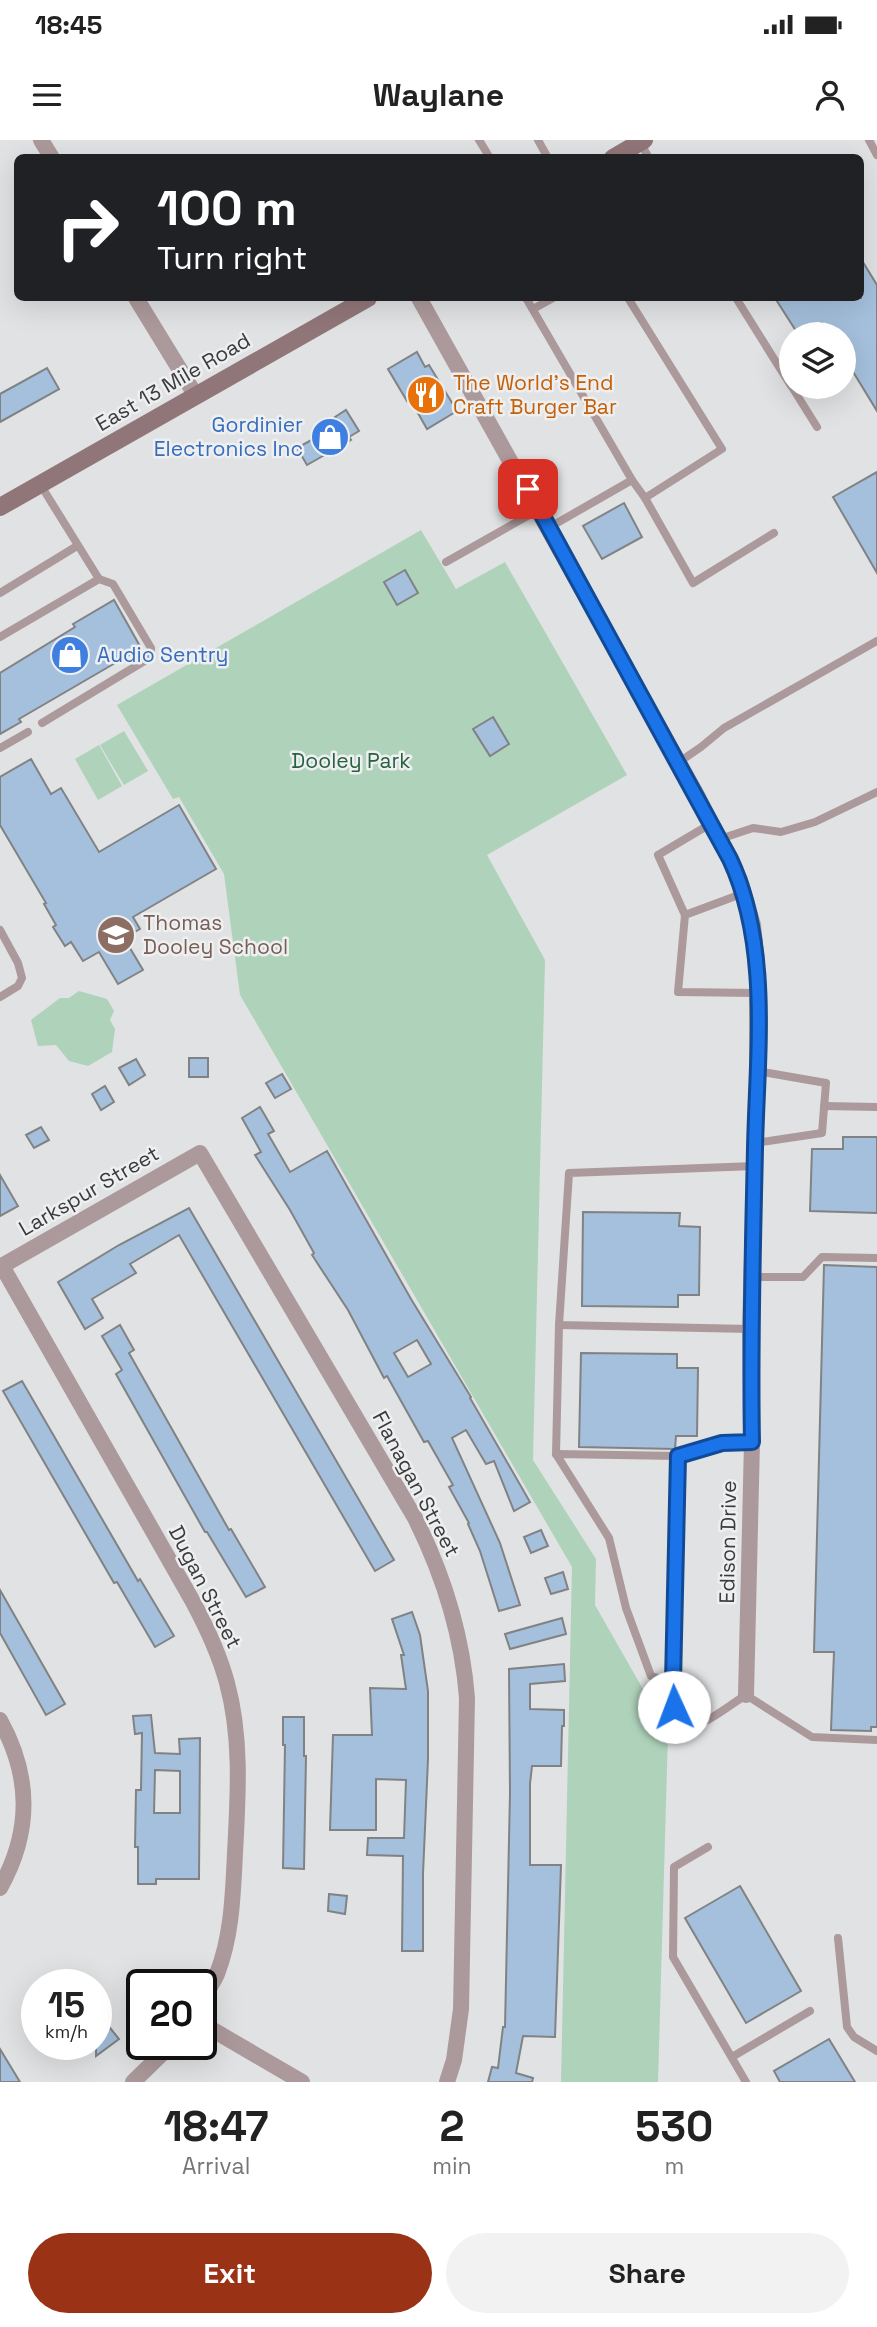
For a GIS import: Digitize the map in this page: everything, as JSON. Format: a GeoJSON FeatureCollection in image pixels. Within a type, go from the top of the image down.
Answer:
{"type":"FeatureCollection","features":[{"type":"Feature","properties":{"kind":"main road"},"geometry":{"type":"LineString","coordinates":[[624,154],[644,147]]}},
{"type":"Feature","properties":{"kind":"main road","name":"East 13 Mile Road"},"geometry":{"type":"LineString","coordinates":[[0,507],[363,301]]}},
{"type":"Feature","properties":{"kind":"street"},"geometry":{"type":"LineString","coordinates":[[138,301],[196,396]]}},
{"type":"Feature","properties":{"kind":"street","name":"Edison Drive"},"geometry":{"type":"LineString","coordinates":[[421,301],[550,527],[712,823],[744,892],[753,925],[757,965],[757,1072],[750,1329],[752,1442],[746,1695]]}},
{"type":"Feature","properties":{"kind":"street","name":"Larkspur Street"},"geometry":{"type":"LineString","coordinates":[[1,1267],[200,1153]]}},
{"type":"Feature","properties":{"kind":"street","name":"Flanagan Street"},"geometry":{"type":"LineString","coordinates":[[200,1153],[415,1518],[439,1570],[456,1622],[462,1648],[467,1698],[463,1983],[458,2039],[447,2082]]}},
{"type":"Feature","properties":{"kind":"street","name":"Dugan Street"},"geometry":{"type":"LineString","coordinates":[[1,1267],[206,1626],[227,1683],[235,1726],[238,1764],[233,1893],[228,1936],[217,1975]]}},
{"type":"Feature","properties":{"kind":"street"},"geometry":{"type":"LineString","coordinates":[[0,1720],[21,1769],[24,1805],[15,1854],[0,1888]]}},
{"type":"Feature","properties":{"kind":"street"},"geometry":{"type":"LineString","coordinates":[[217,2032],[302,2082]]}},
{"type":"Feature","properties":{"kind":"street"},"geometry":{"type":"LineString","coordinates":[[133,2082],[156,2060]]}},
{"type":"Feature","properties":{"kind":"lane"},"geometry":{"type":"LineString","coordinates":[[869,140],[877,155]]}},
{"type":"Feature","properties":{"kind":"lane"},"geometry":{"type":"LineString","coordinates":[[528,301],[693,583],[774,533]]}},
{"type":"Feature","properties":{"kind":"lane"},"geometry":{"type":"LineString","coordinates":[[533,309],[548,301]]}},
{"type":"Feature","properties":{"kind":"lane"},"geometry":{"type":"LineString","coordinates":[[630,301],[722,449],[645,498]]}},
{"type":"Feature","properties":{"kind":"lane"},"geometry":{"type":"LineString","coordinates":[[738,301],[779,367]]}},
{"type":"Feature","properties":{"kind":"lane"},"geometry":{"type":"LineString","coordinates":[[799,399],[817,426]]}},
{"type":"Feature","properties":{"kind":"lane"},"geometry":{"type":"LineString","coordinates":[[550,527],[632,480]]}},
{"type":"Feature","properties":{"kind":"lane"},"geometry":{"type":"LineString","coordinates":[[40,484],[99,579],[113,584],[151,649],[151,657],[42,723]]}},
{"type":"Feature","properties":{"kind":"lane"},"geometry":{"type":"LineString","coordinates":[[446,562],[539,509]]}},
{"type":"Feature","properties":{"kind":"lane"},"geometry":{"type":"LineString","coordinates":[[0,593],[77,546]]}},
{"type":"Feature","properties":{"kind":"lane"},"geometry":{"type":"LineString","coordinates":[[0,637],[99,579]]}},
{"type":"Feature","properties":{"kind":"lane"},"geometry":{"type":"LineString","coordinates":[[679,762],[723,728],[877,641]]}},
{"type":"Feature","properties":{"kind":"lane"},"geometry":{"type":"LineString","coordinates":[[0,748],[28,732]]}},
{"type":"Feature","properties":{"kind":"lane"},"geometry":{"type":"LineString","coordinates":[[720,839],[753,828],[781,832],[815,822],[877,792]]}},
{"type":"Feature","properties":{"kind":"lane"},"geometry":{"type":"LineString","coordinates":[[712,823],[657,855],[685,915],[678,992],[757,993]]}},
{"type":"Feature","properties":{"kind":"lane"},"geometry":{"type":"LineString","coordinates":[[685,915],[744,892]]}},
{"type":"Feature","properties":{"kind":"lane"},"geometry":{"type":"LineString","coordinates":[[0,930],[18,963],[22,978],[18,986],[0,997]]}},
{"type":"Feature","properties":{"kind":"lane"},"geometry":{"type":"LineString","coordinates":[[755,1143],[822,1133],[826,1083],[757,1072]]}},
{"type":"Feature","properties":{"kind":"lane"},"geometry":{"type":"LineString","coordinates":[[824,1106],[877,1107]]}},
{"type":"Feature","properties":{"kind":"lane"},"geometry":{"type":"LineString","coordinates":[[673,1682],[651,1676],[626,1608],[609,1538],[556,1454],[559,1325],[569,1173],[755,1166]]}},
{"type":"Feature","properties":{"kind":"lane"},"geometry":{"type":"LineString","coordinates":[[751,1277],[803,1277],[822,1257],[877,1258]]}},
{"type":"Feature","properties":{"kind":"lane"},"geometry":{"type":"LineString","coordinates":[[559,1325],[750,1329]]}},
{"type":"Feature","properties":{"kind":"lane"},"geometry":{"type":"LineString","coordinates":[[556,1454],[678,1456],[722,1443],[752,1442]]}},
{"type":"Feature","properties":{"kind":"lane"},"geometry":{"type":"LineString","coordinates":[[678,1456],[673,1682],[674,1707],[680,1717],[689,1724],[698,1725],[746,1695],[811,1737],[877,1740]]}},
{"type":"Feature","properties":{"kind":"lane"},"geometry":{"type":"LineString","coordinates":[[708,1847],[674,1867],[673,1957],[746,2082]]}},
{"type":"Feature","properties":{"kind":"lane"},"geometry":{"type":"LineString","coordinates":[[838,1938],[847,2027],[854,2037],[877,2051]]}},
{"type":"Feature","properties":{"kind":"lane"},"geometry":{"type":"LineString","coordinates":[[732,2057],[810,2011]]}},
{"type":"Feature","properties":{"kind":"green space","name":"Dooley Park"},"geometry":{"type":"Polygon","coordinates":[[[421,530],[456,589],[505,562],[627,775],[487,855],[545,960],[533,1460],[596,1559],[595,1605],[668,1733],[658,2082],[561,2082],[572,1567],[240,995],[224,874],[179,797],[173,799],[117,705],[421,530]]]}},
{"type":"Feature","properties":{"kind":"green space"},"geometry":{"type":"Polygon","coordinates":[[[124,731],[148,771],[124,785],[100,745],[124,731]]]}},
{"type":"Feature","properties":{"kind":"green space"},"geometry":{"type":"Polygon","coordinates":[[[99,745],[122,786],[98,800],[75,759],[99,745]]]}},
{"type":"Feature","properties":{"kind":"green space"},"geometry":{"type":"Polygon","coordinates":[[[79,991],[107,999],[114,1011],[110,1020],[115,1029],[112,1052],[88,1066],[69,1061],[56,1045],[38,1046],[31,1020],[60,998],[69,998],[79,991]]]}},
{"type":"Feature","properties":{"kind":"building"},"geometry":{"type":"Polygon","coordinates":[[[864,264],[877,285],[877,411],[856,377],[856,322],[790,322],[777,301],[864,301],[864,264]]]}},
{"type":"Feature","properties":{"kind":"building"},"geometry":{"type":"Polygon","coordinates":[[[417,352],[425,367],[429,365],[457,411],[427,429],[388,369],[417,352]]]}},
{"type":"Feature","properties":{"kind":"building"},"geometry":{"type":"Polygon","coordinates":[[[47,368],[59,389],[0,422],[0,394],[47,368]]]}},
{"type":"Feature","properties":{"kind":"building"},"geometry":{"type":"Polygon","coordinates":[[[346,410],[359,431],[349,437],[351,440],[307,465],[297,448],[317,437],[314,433],[337,420],[335,417],[346,410]]]}},
{"type":"Feature","properties":{"kind":"building"},"geometry":{"type":"Polygon","coordinates":[[[877,472],[877,573],[833,497],[877,472]]]}},
{"type":"Feature","properties":{"kind":"building"},"geometry":{"type":"Polygon","coordinates":[[[624,503],[642,537],[602,559],[583,526],[624,503]]]}},
{"type":"Feature","properties":{"kind":"building"},"geometry":{"type":"Polygon","coordinates":[[[405,570],[418,593],[397,605],[384,582],[405,570]]]}},
{"type":"Feature","properties":{"kind":"building"},"geometry":{"type":"Polygon","coordinates":[[[114,600],[141,648],[19,719],[21,722],[0,734],[0,673],[114,600]]]}},
{"type":"Feature","properties":{"kind":"building"},"geometry":{"type":"Polygon","coordinates":[[[493,717],[509,744],[490,756],[473,729],[493,717]]]}},
{"type":"Feature","properties":{"kind":"building"},"geometry":{"type":"Polygon","coordinates":[[[31,759],[51,794],[61,788],[99,852],[179,805],[216,869],[133,917],[140,929],[124,938],[143,970],[118,984],[99,952],[83,961],[71,942],[65,946],[53,927],[56,925],[44,904],[46,903],[0,825],[0,777],[31,759]]]}},
{"type":"Feature","properties":{"kind":"building"},"geometry":{"type":"Polygon","coordinates":[[[189,1058],[208,1058],[208,1077],[189,1077],[189,1058]]]}},
{"type":"Feature","properties":{"kind":"building"},"geometry":{"type":"Polygon","coordinates":[[[136,1059],[145,1075],[129,1085],[119,1068],[136,1059]]]}},
{"type":"Feature","properties":{"kind":"building"},"geometry":{"type":"Polygon","coordinates":[[[282,1074],[291,1089],[275,1098],[266,1083],[282,1074]]]}},
{"type":"Feature","properties":{"kind":"building"},"geometry":{"type":"Polygon","coordinates":[[[105,1086],[114,1102],[101,1110],[92,1094],[105,1086]]]}},
{"type":"Feature","properties":{"kind":"building"},"geometry":{"type":"Polygon","coordinates":[[[260,1107],[274,1131],[268,1134],[290,1172],[327,1151],[411,1299],[471,1397],[530,1502],[514,1511],[494,1461],[486,1464],[466,1430],[452,1438],[500,1543],[520,1605],[499,1611],[469,1523],[449,1487],[453,1485],[428,1441],[424,1442],[387,1376],[384,1378],[348,1310],[312,1255],[314,1253],[290,1210],[255,1155],[261,1152],[242,1118],[260,1107]],[[417,1340],[394,1353],[408,1377],[431,1364],[417,1340]]]}},
{"type":"Feature","properties":{"kind":"building"},"geometry":{"type":"Polygon","coordinates":[[[41,1127],[49,1140],[34,1148],[26,1135],[41,1127]]]}},
{"type":"Feature","properties":{"kind":"building"},"geometry":{"type":"Polygon","coordinates":[[[843,1137],[877,1137],[877,1213],[810,1211],[812,1149],[843,1149],[843,1137]]]}},
{"type":"Feature","properties":{"kind":"building"},"geometry":{"type":"Polygon","coordinates":[[[0,1175],[18,1206],[0,1216],[0,1175]]]}},
{"type":"Feature","properties":{"kind":"building"},"geometry":{"type":"Polygon","coordinates":[[[189,1208],[394,1560],[375,1571],[179,1235],[130,1264],[136,1273],[92,1299],[103,1318],[85,1329],[58,1282],[119,1245],[189,1208]]]}},
{"type":"Feature","properties":{"kind":"building"},"geometry":{"type":"Polygon","coordinates":[[[583,1212],[680,1213],[679,1226],[700,1227],[699,1295],[678,1295],[678,1307],[582,1306],[583,1212]]]}},
{"type":"Feature","properties":{"kind":"building"},"geometry":{"type":"Polygon","coordinates":[[[824,1265],[877,1267],[877,1727],[871,1727],[871,1731],[831,1730],[834,1652],[814,1652],[824,1265]]]}},
{"type":"Feature","properties":{"kind":"building"},"geometry":{"type":"Polygon","coordinates":[[[120,1325],[134,1350],[129,1353],[229,1530],[231,1529],[265,1587],[246,1597],[205,1532],[116,1374],[122,1370],[102,1336],[120,1325]]]}},
{"type":"Feature","properties":{"kind":"building"},"geometry":{"type":"Polygon","coordinates":[[[581,1353],[677,1354],[677,1368],[698,1368],[697,1436],[676,1436],[675,1449],[579,1447],[581,1353]]]}},
{"type":"Feature","properties":{"kind":"building"},"geometry":{"type":"Polygon","coordinates":[[[22,1381],[138,1581],[140,1579],[174,1636],[155,1647],[117,1582],[114,1583],[3,1391],[22,1381]]]}},
{"type":"Feature","properties":{"kind":"building"},"geometry":{"type":"Polygon","coordinates":[[[541,1530],[548,1546],[531,1553],[524,1537],[541,1530]]]}},
{"type":"Feature","properties":{"kind":"building"},"geometry":{"type":"Polygon","coordinates":[[[563,1572],[568,1589],[551,1594],[545,1578],[563,1572]]]}},
{"type":"Feature","properties":{"kind":"building"},"geometry":{"type":"Polygon","coordinates":[[[0,1590],[65,1704],[46,1715],[0,1633],[0,1590]]]}},
{"type":"Feature","properties":{"kind":"building"},"geometry":{"type":"Polygon","coordinates":[[[412,1612],[420,1635],[428,1691],[423,1951],[402,1951],[403,1856],[367,1855],[368,1838],[404,1838],[406,1780],[376,1779],[376,1830],[330,1830],[333,1735],[372,1735],[370,1688],[406,1689],[401,1655],[404,1655],[392,1619],[412,1612]]]}},
{"type":"Feature","properties":{"kind":"building"},"geometry":{"type":"Polygon","coordinates":[[[562,1618],[566,1634],[510,1649],[505,1634],[562,1618]]]}},
{"type":"Feature","properties":{"kind":"building"},"geometry":{"type":"Polygon","coordinates":[[[564,1664],[565,1681],[530,1684],[530,1709],[564,1710],[561,1766],[532,1766],[530,1784],[530,1865],[561,1865],[555,2037],[523,2036],[516,2073],[533,2078],[532,2082],[488,2082],[492,2067],[498,2068],[505,2027],[510,1793],[509,1669],[564,1664]]]}},
{"type":"Feature","properties":{"kind":"building"},"geometry":{"type":"Polygon","coordinates":[[[151,1715],[155,1753],[180,1754],[179,1739],[200,1738],[199,1879],[156,1879],[156,1884],[138,1884],[138,1847],[135,1847],[136,1790],[141,1790],[142,1733],[135,1734],[133,1716],[151,1715]],[[155,1770],[154,1813],[180,1813],[180,1771],[155,1770]]]}},
{"type":"Feature","properties":{"kind":"building"},"geometry":{"type":"Polygon","coordinates":[[[283,1717],[304,1717],[304,1869],[283,1868],[283,1717]]]}},
{"type":"Feature","properties":{"kind":"building"},"geometry":{"type":"Polygon","coordinates":[[[740,1886],[801,1991],[746,2023],[685,1918],[740,1886]]]}},
{"type":"Feature","properties":{"kind":"building"},"geometry":{"type":"Polygon","coordinates":[[[329,1894],[347,1896],[345,1914],[328,1911],[329,1894]]]}},
{"type":"Feature","properties":{"kind":"building"},"geometry":{"type":"Polygon","coordinates":[[[112,2030],[119,2039],[112,2044],[112,2030]]]}},
{"type":"Feature","properties":{"kind":"building"},"geometry":{"type":"Polygon","coordinates":[[[829,2039],[855,2082],[780,2082],[774,2071],[829,2039]]]}},
{"type":"Feature","properties":{"kind":"building"},"geometry":{"type":"Polygon","coordinates":[[[0,2049],[20,2082],[0,2082],[0,2049]]]}},
{"type":"Feature","properties":{"kind":"place","name":"The World's End Craft Burger Bar"},"geometry":{"type":"Point","coordinates":[426,395]}},
{"type":"Feature","properties":{"kind":"place","name":"Gordinier Electronics Inc"},"geometry":{"type":"Point","coordinates":[330,437]}},
{"type":"Feature","properties":{"kind":"place","name":"Audio Sentry"},"geometry":{"type":"Point","coordinates":[70,655]}},
{"type":"Feature","properties":{"kind":"place","name":"Thomas Dooley School"},"geometry":{"type":"Point","coordinates":[116,935]}},
{"type":"Feature","properties":{"kind":"route"},"geometry":{"type":"LineString","coordinates":[[528,489],[730,859],[740,880],[753,925],[757,965],[757,1084],[750,1329],[752,1442],[722,1443],[678,1456],[674,1707]]}}]}
